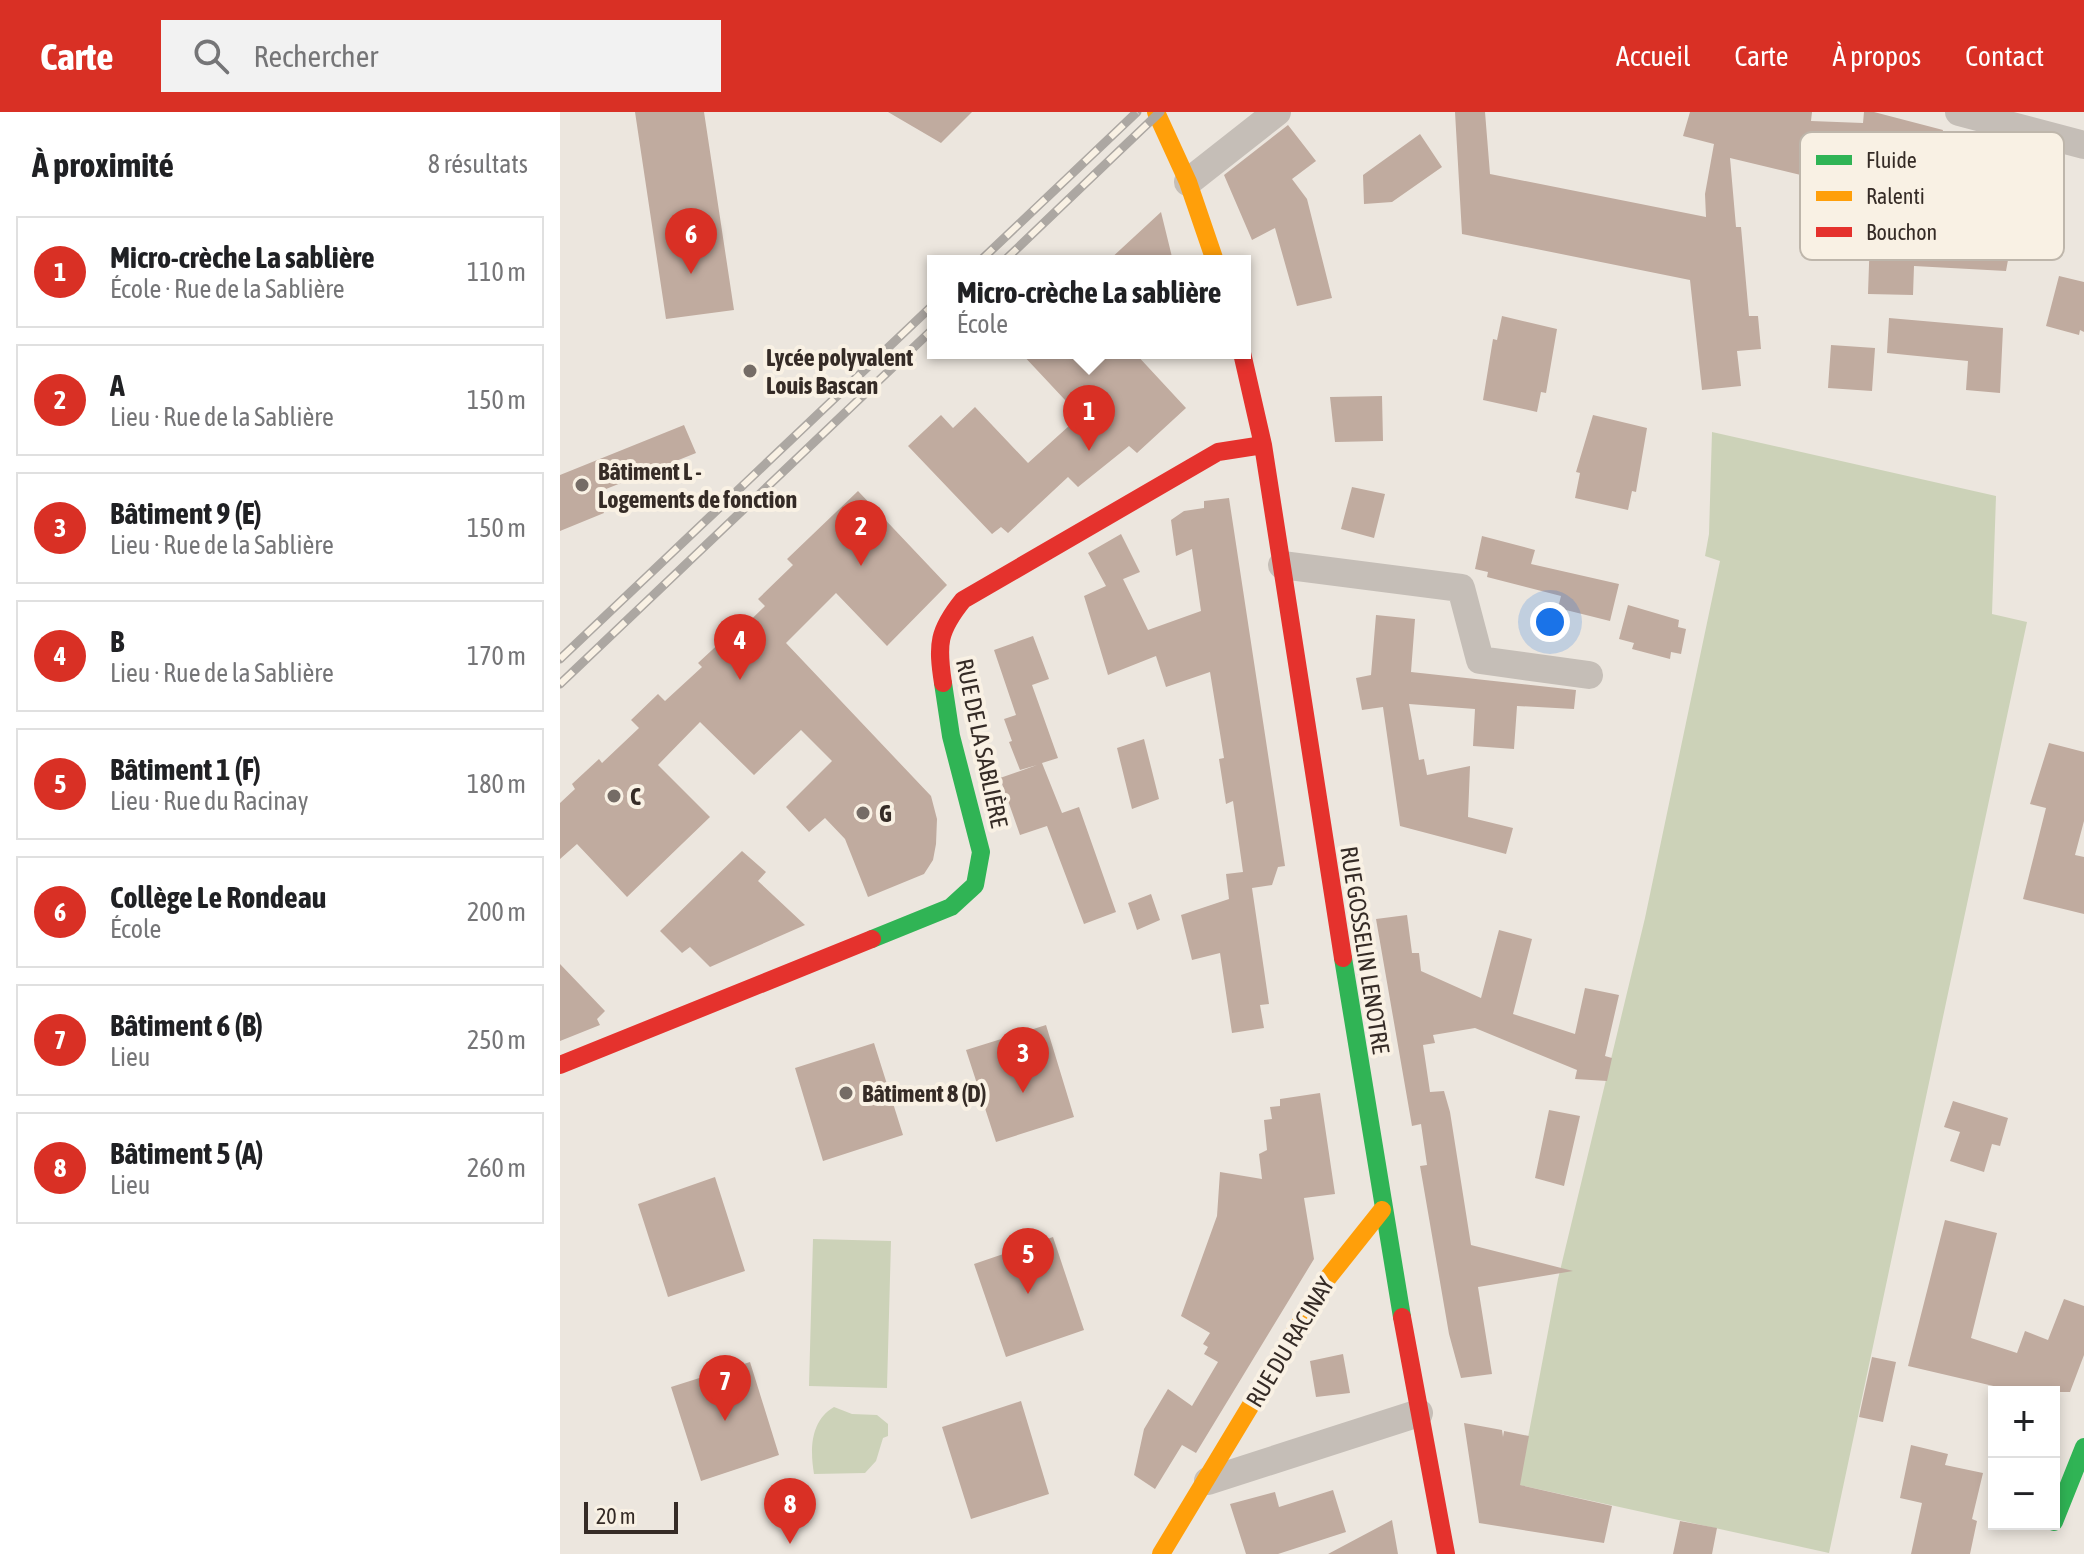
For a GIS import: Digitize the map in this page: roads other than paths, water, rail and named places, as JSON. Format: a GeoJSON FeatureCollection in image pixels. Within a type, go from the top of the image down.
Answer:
{"type":"FeatureCollection","features":[{"type":"Feature","properties":{"kind":"main road"},"geometry":{"type":"LineString","coordinates":[[1156,112],[1188,182],[1213,255]]}},
{"type":"Feature","properties":{"kind":"main road","name":"RUE GOSSELIN LENOTRE"},"geometry":{"type":"LineString","coordinates":[[1243,359],[1263,445],[1382,1210],[1446,1554]]}},
{"type":"Feature","properties":{"kind":"main road","name":"RUE DE LA SABLIÈRE"},"geometry":{"type":"LineString","coordinates":[[560,1065],[951,907],[975,885],[981,852],[951,736],[938,648],[945,622],[963,600],[1218,452],[1263,445]]}},
{"type":"Feature","properties":{"kind":"main road","name":"RUE DU RACINAY"},"geometry":{"type":"LineString","coordinates":[[1161,1554],[1208,1481],[1327,1279],[1382,1210]]}},
{"type":"Feature","properties":{"kind":"main road"},"geometry":{"type":"LineString","coordinates":[[2060,1508],[2084,1447]]}},
{"type":"Feature","properties":{"kind":"main road"},"geometry":{"type":"LineString","coordinates":[[2045,1544],[2051,1530]]}},
{"type":"Feature","properties":{"kind":"street"},"geometry":{"type":"LineString","coordinates":[[1188,182],[1277,112]]}},
{"type":"Feature","properties":{"kind":"street"},"geometry":{"type":"LineString","coordinates":[[1959,112],[2035,132]]}},
{"type":"Feature","properties":{"kind":"street"},"geometry":{"type":"LineString","coordinates":[[2064,140],[2084,145]]}},
{"type":"Feature","properties":{"kind":"street"},"geometry":{"type":"LineString","coordinates":[[1282,565],[1461,588],[1480,660],[1589,675]]}},
{"type":"Feature","properties":{"kind":"street"},"geometry":{"type":"LineString","coordinates":[[1208,1481],[1419,1413]]}},
{"type":"Feature","properties":{"kind":"railway"},"geometry":{"type":"LineString","coordinates":[[986,255],[1137,112]]}},
{"type":"Feature","properties":{"kind":"railway"},"geometry":{"type":"LineString","coordinates":[[1010,255],[1160,112]]}},
{"type":"Feature","properties":{"kind":"railway"},"geometry":{"type":"LineString","coordinates":[[560,659],[927,311]]}},
{"type":"Feature","properties":{"kind":"railway"},"geometry":{"type":"LineString","coordinates":[[560,684],[927,335]]}},
{"type":"Feature","properties":{"kind":"place","name":"Collège Le Rondeau"},"geometry":{"type":"Point","coordinates":[691,274]}},
{"type":"Feature","properties":{"kind":"place","name":"Lycée polyvalent Louis Bascan"},"geometry":{"type":"Point","coordinates":[750,371]}},
{"type":"Feature","properties":{"kind":"place","name":"Micro-crèche La sablière"},"geometry":{"type":"Point","coordinates":[1089,451]}},
{"type":"Feature","properties":{"kind":"place","name":"Bâtiment L - Logements de fonction"},"geometry":{"type":"Point","coordinates":[582,485]}},
{"type":"Feature","properties":{"kind":"place","name":"A"},"geometry":{"type":"Point","coordinates":[861,566]}},
{"type":"Feature","properties":{"kind":"place","name":"B"},"geometry":{"type":"Point","coordinates":[740,680]}},
{"type":"Feature","properties":{"kind":"place","name":"C"},"geometry":{"type":"Point","coordinates":[614,796]}},
{"type":"Feature","properties":{"kind":"place","name":"G"},"geometry":{"type":"Point","coordinates":[863,813]}},
{"type":"Feature","properties":{"kind":"place","name":"Bâtiment 8 (D)"},"geometry":{"type":"Point","coordinates":[846,1093]}},
{"type":"Feature","properties":{"kind":"place","name":"Bâtiment 9 (E)"},"geometry":{"type":"Point","coordinates":[1023,1093]}},
{"type":"Feature","properties":{"kind":"place","name":"Bâtiment 1 (F)"},"geometry":{"type":"Point","coordinates":[1028,1294]}},
{"type":"Feature","properties":{"kind":"place","name":"Bâtiment 6 (B)"},"geometry":{"type":"Point","coordinates":[725,1421]}},
{"type":"Feature","properties":{"kind":"place","name":"Bâtiment 5 (A)"},"geometry":{"type":"Point","coordinates":[790,1544]}}]}
